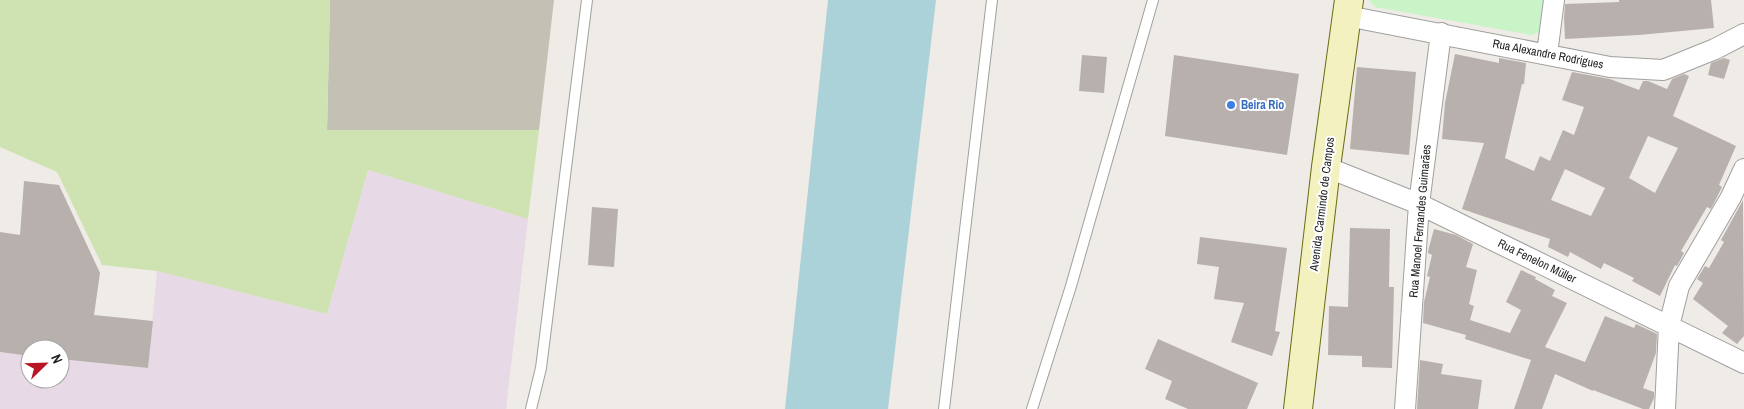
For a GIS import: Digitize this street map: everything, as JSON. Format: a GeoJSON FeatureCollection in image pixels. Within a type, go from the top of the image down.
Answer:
{"type":"FeatureCollection","features":[{"type":"Feature","properties":{"kind":"main road","name":"Avenida Carmindo de Campos"},"geometry":{"type":"LineString","coordinates":[[1298,408],[1326,167],[1348,8]]}},
{"type":"Feature","properties":{"kind":"street"},"geometry":{"type":"LineString","coordinates":[[1547,54],[1554,0]]}},
{"type":"Feature","properties":{"kind":"street","name":"Rua Alexandre Rodrigues"},"geometry":{"type":"LineString","coordinates":[[1348,8],[1441,33],[1610,67],[1663,70],[1715,49],[1744,34]]}},
{"type":"Feature","properties":{"kind":"street","name":"Rua Manoel Fernandes Guimarães"},"geometry":{"type":"LineString","coordinates":[[1405,409],[1419,204],[1441,33]]}},
{"type":"Feature","properties":{"kind":"street","name":"Rua Fenelon Müller"},"geometry":{"type":"LineString","coordinates":[[1326,167],[1419,204],[1744,363]]}},
{"type":"Feature","properties":{"kind":"street"},"geometry":{"type":"LineString","coordinates":[[1665,409],[1669,326],[1679,286],[1738,200],[1744,169]]}},
{"type":"Feature","properties":{"kind":"lane"},"geometry":{"type":"LineString","coordinates":[[531,409],[540,368],[587,0]]}},
{"type":"Feature","properties":{"kind":"lane"},"geometry":{"type":"LineString","coordinates":[[944,409],[992,0]]}},
{"type":"Feature","properties":{"kind":"lane"},"geometry":{"type":"LineString","coordinates":[[1032,409],[1071,286],[1153,0]]}},
{"type":"Feature","properties":{"kind":"shaded area"},"geometry":{"type":"Polygon","coordinates":[[[330,0],[554,0],[539,130],[327,130],[330,0]]]}},
{"type":"Feature","properties":{"kind":"shaded area"},"geometry":{"type":"Polygon","coordinates":[[[368,170],[528,219],[506,409],[0,409],[0,352],[20,355],[20,389],[70,389],[70,360],[148,368],[157,271],[327,314],[368,170]]]}},
{"type":"Feature","properties":{"kind":"green space"},"geometry":{"type":"Polygon","coordinates":[[[0,0],[330,0],[327,130],[539,130],[528,219],[368,170],[327,314],[157,271],[102,265],[57,172],[0,147],[0,0]]]}},
{"type":"Feature","properties":{"kind":"green space"},"geometry":{"type":"Polygon","coordinates":[[[1369,0],[1544,0],[1540,32],[1531,35],[1375,7],[1369,0]]]}},
{"type":"Feature","properties":{"kind":"water"},"geometry":{"type":"Polygon","coordinates":[[[828,0],[936,0],[888,409],[785,409],[828,0]]]}},
{"type":"Feature","properties":{"kind":"building"},"geometry":{"type":"Polygon","coordinates":[[[1619,0],[1711,0],[1714,28],[1565,39],[1565,4],[1619,2],[1619,0]]]}},
{"type":"Feature","properties":{"kind":"building"},"geometry":{"type":"Polygon","coordinates":[[[1455,54],[1499,63],[1499,58],[1526,63],[1524,84],[1522,84],[1505,158],[1534,171],[1540,156],[1550,161],[1563,130],[1574,135],[1584,107],[1562,100],[1572,72],[1610,79],[1639,90],[1643,81],[1648,81],[1667,89],[1672,79],[1684,74],[1689,76],[1673,116],[1736,146],[1719,185],[1722,187],[1711,209],[1707,207],[1681,251],[1684,253],[1677,266],[1675,265],[1660,296],[1632,281],[1634,278],[1604,263],[1601,269],[1570,252],[1568,257],[1548,247],[1550,239],[1462,209],[1484,143],[1442,139],[1445,103],[1455,54]],[[1648,136],[1629,178],[1655,193],[1678,148],[1648,136]],[[1565,169],[1551,200],[1591,216],[1605,188],[1565,169]]]}},
{"type":"Feature","properties":{"kind":"building"},"geometry":{"type":"Polygon","coordinates":[[[1082,55],[1107,57],[1104,93],[1079,91],[1082,55]]]}},
{"type":"Feature","properties":{"kind":"building","name":"Beira Rio"},"geometry":{"type":"Polygon","coordinates":[[[1174,55],[1299,74],[1287,155],[1165,136],[1174,55]]]}},
{"type":"Feature","properties":{"kind":"building"},"geometry":{"type":"Polygon","coordinates":[[[1724,58],[1730,60],[1724,79],[1708,75],[1711,63],[1724,58]]]}},
{"type":"Feature","properties":{"kind":"building"},"geometry":{"type":"Polygon","coordinates":[[[1357,67],[1416,72],[1409,155],[1350,149],[1357,67]]]}},
{"type":"Feature","properties":{"kind":"building"},"geometry":{"type":"Polygon","coordinates":[[[24,181],[59,185],[100,273],[94,315],[153,321],[148,368],[70,360],[70,339],[20,339],[20,355],[0,352],[0,232],[20,235],[24,181]]]}},
{"type":"Feature","properties":{"kind":"building"},"geometry":{"type":"Polygon","coordinates":[[[1743,200],[1744,336],[1737,344],[1722,333],[1728,326],[1693,299],[1703,283],[1697,279],[1705,266],[1709,268],[1724,242],[1721,240],[1743,200]]]}},
{"type":"Feature","properties":{"kind":"building"},"geometry":{"type":"Polygon","coordinates":[[[592,207],[618,209],[614,267],[588,265],[592,207]]]}},
{"type":"Feature","properties":{"kind":"building"},"geometry":{"type":"Polygon","coordinates":[[[1350,228],[1390,229],[1389,287],[1394,287],[1392,368],[1362,367],[1362,356],[1328,355],[1329,306],[1348,307],[1350,228]]]}},
{"type":"Feature","properties":{"kind":"building"},"geometry":{"type":"Polygon","coordinates":[[[1434,229],[1456,235],[1473,244],[1466,267],[1477,270],[1469,304],[1474,306],[1470,320],[1510,333],[1521,310],[1506,302],[1521,270],[1536,277],[1535,279],[1555,290],[1552,296],[1567,303],[1545,347],[1585,362],[1605,316],[1634,328],[1636,324],[1657,334],[1656,353],[1643,388],[1654,392],[1654,398],[1649,409],[1643,409],[1593,391],[1555,374],[1542,409],[1514,409],[1531,360],[1465,339],[1466,335],[1423,323],[1424,302],[1430,277],[1427,276],[1432,255],[1428,251],[1434,229]]]}},
{"type":"Feature","properties":{"kind":"building"},"geometry":{"type":"Polygon","coordinates":[[[1200,237],[1287,248],[1275,331],[1280,332],[1272,356],[1231,342],[1244,303],[1214,299],[1219,267],[1197,264],[1200,237]]]}},
{"type":"Feature","properties":{"kind":"building"},"geometry":{"type":"Polygon","coordinates":[[[1158,339],[1258,383],[1247,409],[1188,409],[1165,399],[1172,381],[1145,369],[1158,339]]]}},
{"type":"Feature","properties":{"kind":"building"},"geometry":{"type":"Polygon","coordinates":[[[1420,360],[1443,364],[1441,374],[1482,380],[1478,409],[1417,409],[1420,360]]]}},
{"type":"Feature","properties":{"kind":"place","name":"Beira Rio"},"geometry":{"type":"Point","coordinates":[1231,105]}}]}
